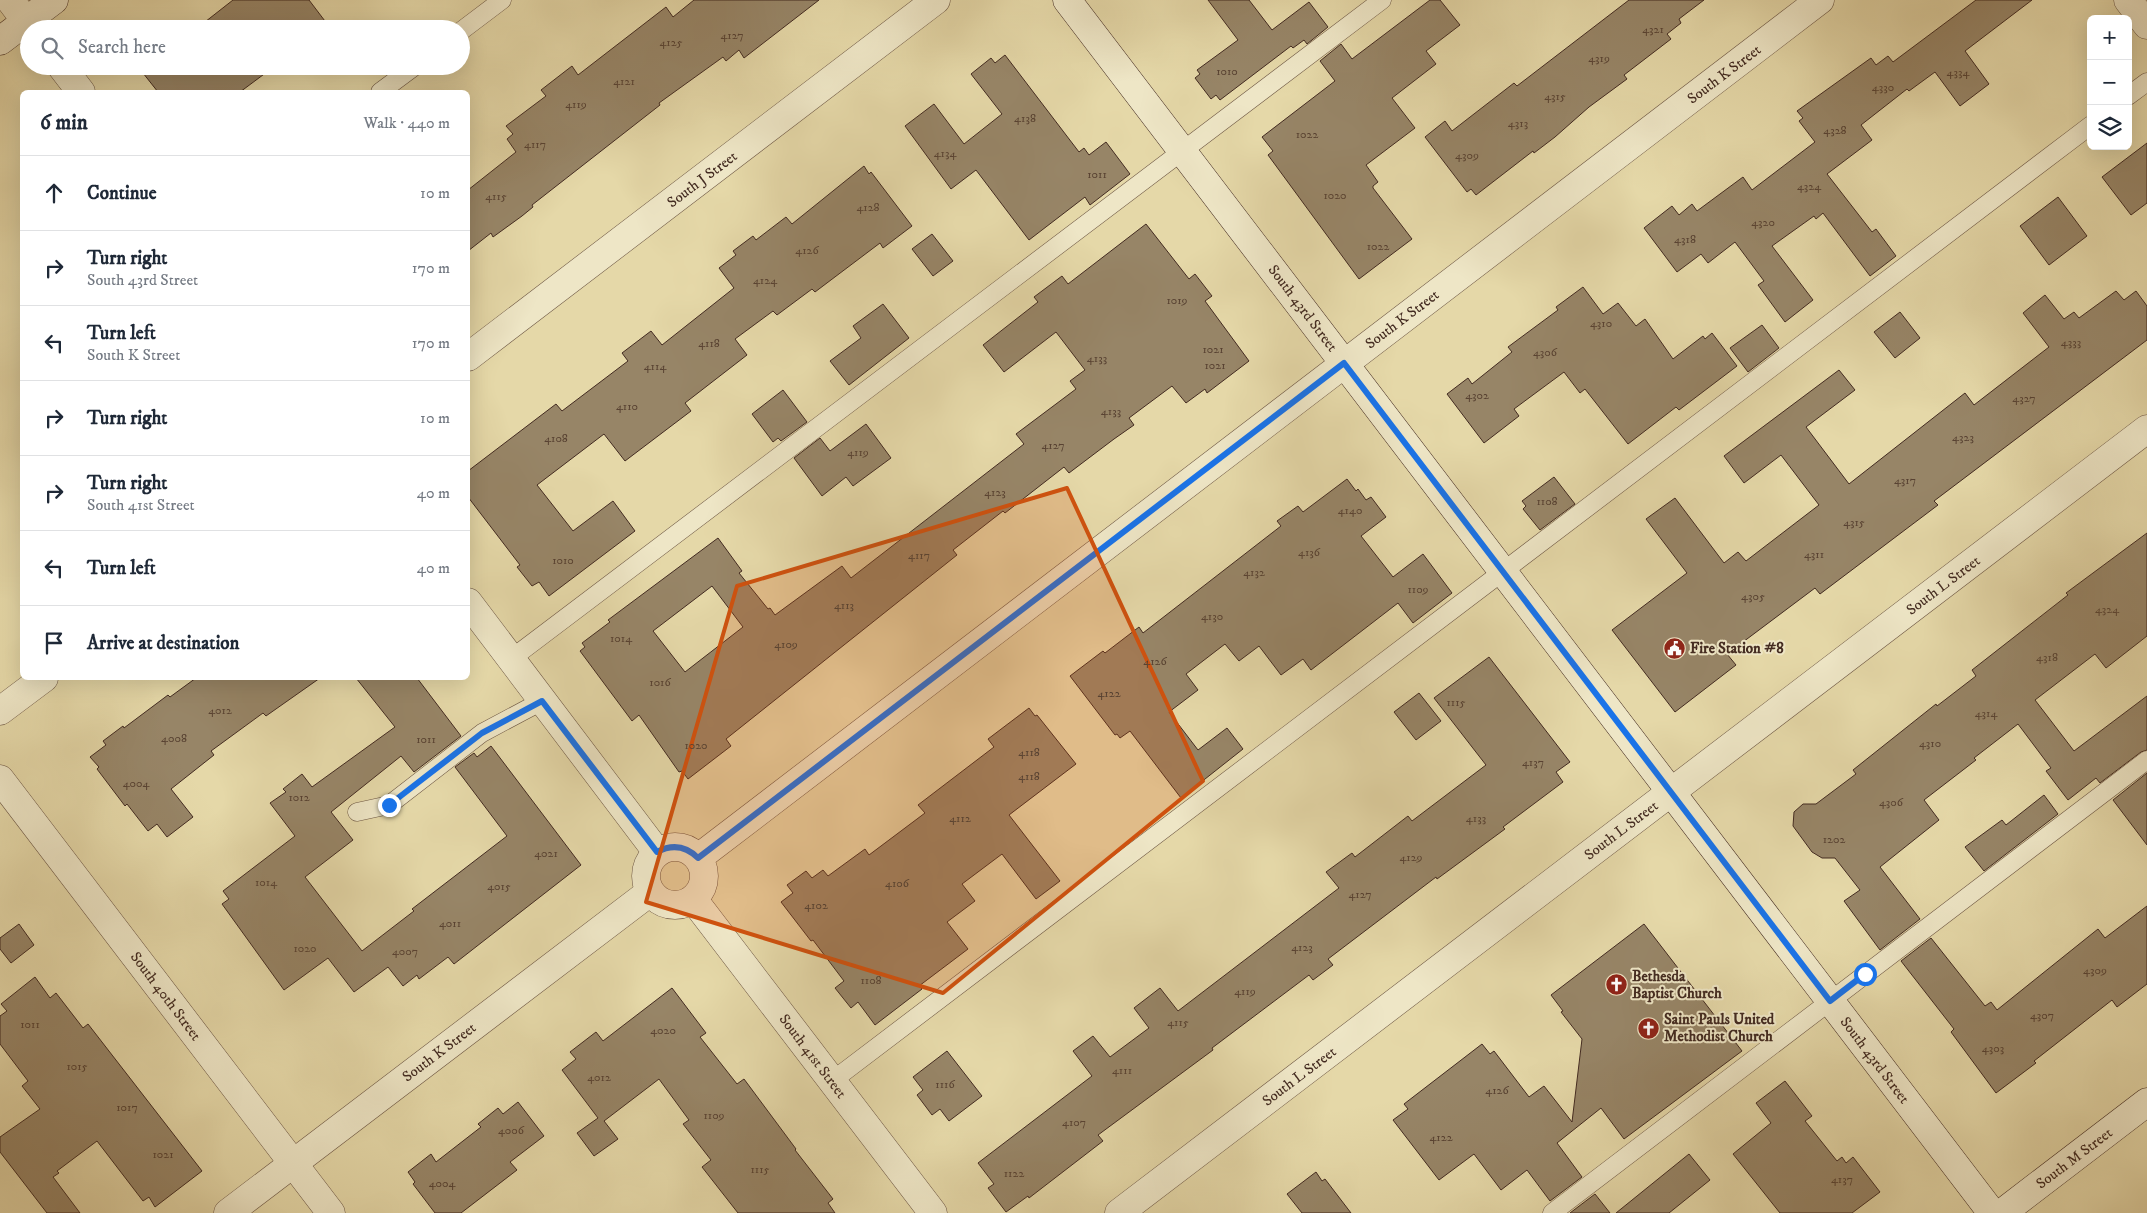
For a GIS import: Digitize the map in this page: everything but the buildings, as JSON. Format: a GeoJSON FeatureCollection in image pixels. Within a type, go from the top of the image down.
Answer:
{"type":"FeatureCollection","features":[{"type":"Feature","properties":{"kind":"street"},"geometry":{"type":"LineString","coordinates":[[10,0],[25,20]]}},
{"type":"Feature","properties":{"kind":"street"},"geometry":{"type":"LineString","coordinates":[[34,20],[54,0]]}},
{"type":"Feature","properties":{"kind":"street","name":"South J Street"},"geometry":{"type":"LineString","coordinates":[[470,355],[936,0]]}},
{"type":"Feature","properties":{"kind":"street","name":"South 43rd Street"},"geometry":{"type":"LineString","coordinates":[[1067,0],[1992,1213]]}},
{"type":"Feature","properties":{"kind":"street","name":"South K Street"},"geometry":{"type":"LineString","coordinates":[[698,858],[1820,0]]}},
{"type":"Feature","properties":{"kind":"street"},"geometry":{"type":"LineString","coordinates":[[2128,0],[2147,25]]}},
{"type":"Feature","properties":{"kind":"street"},"geometry":{"type":"LineString","coordinates":[[0,41],[20,30]]}},
{"type":"Feature","properties":{"kind":"street"},"geometry":{"type":"LineString","coordinates":[[68,75],[79,90]]}},
{"type":"Feature","properties":{"kind":"street","name":"South L Street"},"geometry":{"type":"LineString","coordinates":[[1119,1213],[2147,429]]}},
{"type":"Feature","properties":{"kind":"street"},"geometry":{"type":"LineString","coordinates":[[470,605],[657,852]]}},
{"type":"Feature","properties":{"kind":"street"},"geometry":{"type":"LineString","coordinates":[[0,711],[41,680]]}},
{"type":"Feature","properties":{"kind":"street","name":"South 40th Street"},"geometry":{"type":"LineString","coordinates":[[0,779],[331,1213]]}},
{"type":"Feature","properties":{"kind":"street"},"geometry":{"type":"LineString","coordinates":[[674,846],[692,852],[698,858],[704,876],[699,893],[693,899],[674,905],[657,899],[650,892],[646,875],[647,866],[657,852],[674,846]]}},
{"type":"Feature","properties":{"kind":"street","name":"South K Street"},"geometry":{"type":"LineString","coordinates":[[228,1213],[650,892]]}},
{"type":"Feature","properties":{"kind":"street","name":"South 41st Street"},"geometry":{"type":"LineString","coordinates":[[693,899],[933,1213]]}},
{"type":"Feature","properties":{"kind":"street","name":"South M Street"},"geometry":{"type":"LineString","coordinates":[[2002,1213],[2147,1102]]}},
{"type":"Feature","properties":{"kind":"lane"},"geometry":{"type":"LineString","coordinates":[[470,24],[502,0]]}},
{"type":"Feature","properties":{"kind":"lane"},"geometry":{"type":"LineString","coordinates":[[511,659],[1382,0]]}},
{"type":"Feature","properties":{"kind":"lane"},"geometry":{"type":"LineString","coordinates":[[383,90],[403,75]]}},
{"type":"Feature","properties":{"kind":"lane"},"geometry":{"type":"LineString","coordinates":[[2132,93],[2147,82]]}},
{"type":"Feature","properties":{"kind":"lane"},"geometry":{"type":"LineString","coordinates":[[832,1081],[2087,128]]}},
{"type":"Feature","properties":{"kind":"lane"},"geometry":{"type":"LineString","coordinates":[[356,812],[389,805],[482,733],[542,701]]}},
{"type":"Feature","properties":{"kind":"lane"},"geometry":{"type":"LineString","coordinates":[[1552,1213],[2147,760]]}},
{"type":"Feature","properties":{"kind":"highlighted area"},"geometry":{"type":"Polygon","coordinates":[[[1067,488],[1203,781],[943,993],[646,902],[737,586],[1067,488]]]}},
{"type":"Feature","properties":{"kind":"place","name":"Fire Station #8"},"geometry":{"type":"Point","coordinates":[1674,648]}},
{"type":"Feature","properties":{"kind":"place","name":"Bethesda Baptist Church"},"geometry":{"type":"Point","coordinates":[1616,985]}},
{"type":"Feature","properties":{"kind":"place","name":"Saint Pauls United Methodist Church"},"geometry":{"type":"Point","coordinates":[1648,1028]}},
{"type":"Feature","properties":{"kind":"route"},"geometry":{"type":"LineString","coordinates":[[389,805],[482,733],[542,701],[657,852],[674,846],[692,852],[698,858],[1344,363],[1830,1001],[1865,974]]}}]}
